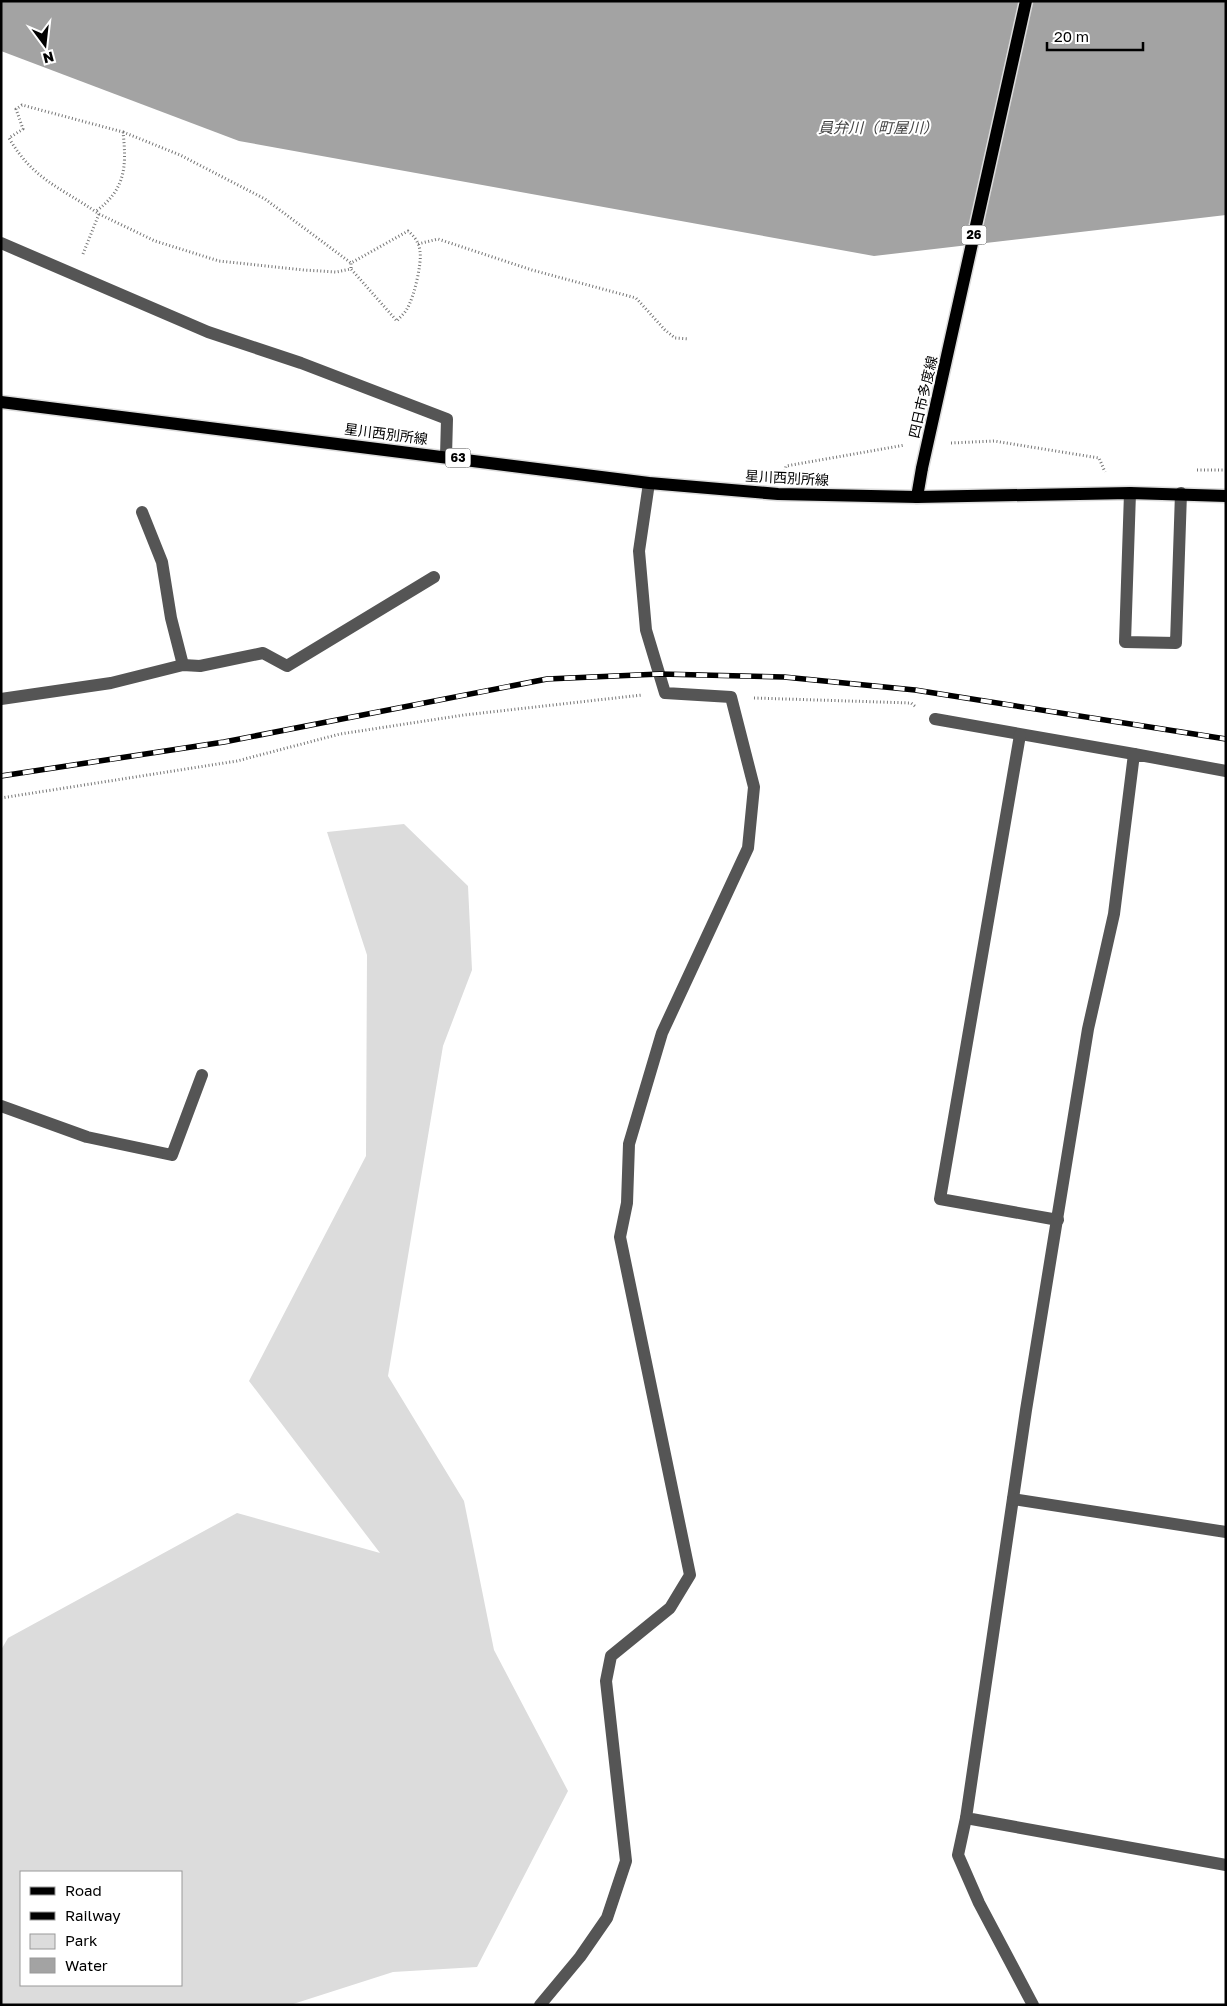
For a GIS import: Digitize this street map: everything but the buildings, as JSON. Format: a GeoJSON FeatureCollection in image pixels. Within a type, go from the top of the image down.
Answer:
{"type":"FeatureCollection","features":[{"type":"Feature","properties":{"kind":"main road","name":"四日市多度線"},"geometry":{"type":"LineString","coordinates":[[917,497],[1026,1]]}},
{"type":"Feature","properties":{"kind":"main road","name":"星川西別所線"},"geometry":{"type":"LineString","coordinates":[[1,402],[446,456],[649,483],[778,494],[917,497]]}},
{"type":"Feature","properties":{"kind":"main road"},"geometry":{"type":"LineString","coordinates":[[917,497],[1130,493],[1180,493],[1226,496]]}},
{"type":"Feature","properties":{"kind":"street"},"geometry":{"type":"LineString","coordinates":[[1,243],[208,332],[302,364],[447,419],[446,456]]}},
{"type":"Feature","properties":{"kind":"street"},"geometry":{"type":"LineString","coordinates":[[540,2005],[580,1957],[607,1918],[626,1861],[606,1682],[611,1656],[670,1608],[690,1575],[620,1237],[627,1204],[629,1144],[662,1033],[748,848],[754,787],[731,697],[665,693],[646,630],[638,551],[649,483]]}},
{"type":"Feature","properties":{"kind":"street"},"geometry":{"type":"LineString","coordinates":[[1130,493],[1125,642],[1176,643],[1180,493]]}},
{"type":"Feature","properties":{"kind":"street"},"geometry":{"type":"LineString","coordinates":[[142,512],[162,562],[171,618],[183,665]]}},
{"type":"Feature","properties":{"kind":"street"},"geometry":{"type":"LineString","coordinates":[[1,699],[112,683],[183,665],[200,666],[263,653],[287,666],[434,577]]}},
{"type":"Feature","properties":{"kind":"street"},"geometry":{"type":"LineString","coordinates":[[934,719],[1226,771]]}},
{"type":"Feature","properties":{"kind":"street"},"geometry":{"type":"LineString","coordinates":[[1020,735],[940,1199],[1058,1220]]}},
{"type":"Feature","properties":{"kind":"street"},"geometry":{"type":"LineString","coordinates":[[1033,2005],[979,1903],[958,1855],[966,1818],[1013,1499],[1088,1029],[1114,914],[1134,754]]}},
{"type":"Feature","properties":{"kind":"street"},"geometry":{"type":"LineString","coordinates":[[1,1106],[87,1137],[172,1155],[202,1075]]}},
{"type":"Feature","properties":{"kind":"street"},"geometry":{"type":"LineString","coordinates":[[1013,1499],[1226,1532]]}},
{"type":"Feature","properties":{"kind":"street"},"geometry":{"type":"LineString","coordinates":[[966,1818],[1226,1865]]}},
{"type":"Feature","properties":{"kind":"path"},"geometry":{"type":"LineString","coordinates":[[351,263],[265,198],[180,155],[124,132],[22,105],[16,109],[23,129],[9,138],[19,154],[39,175],[97,213],[155,241],[219,261],[336,272],[351,269]]}},
{"type":"Feature","properties":{"kind":"path"},"geometry":{"type":"LineString","coordinates":[[74,275],[97,213],[110,200],[120,184],[125,161],[124,132]]}},
{"type":"Feature","properties":{"kind":"path"},"geometry":{"type":"LineString","coordinates":[[408,231],[415,237],[420,250],[420,262],[413,293],[407,309],[396,321],[351,269],[351,263],[408,231]]}},
{"type":"Feature","properties":{"kind":"path"},"geometry":{"type":"LineString","coordinates":[[418,244],[438,239],[532,270],[636,298],[665,330],[675,338],[689,339]]}},
{"type":"Feature","properties":{"kind":"path"},"geometry":{"type":"LineString","coordinates":[[1,798],[237,761],[340,734],[464,715],[665,693]]}},
{"type":"Feature","properties":{"kind":"path"},"geometry":{"type":"LineString","coordinates":[[731,697],[911,703],[934,719]]}},
{"type":"Feature","properties":{"kind":"green space"},"geometry":{"type":"Polygon","coordinates":[[[404,824],[468,886],[472,970],[443,1046],[388,1376],[464,1501],[494,1650],[568,1791],[477,1967],[393,1972],[290,2005],[1,2005],[1,1650],[8,1638],[237,1513],[380,1553],[249,1381],[366,1156],[367,955],[327,832],[404,824]]]}},
{"type":"Feature","properties":{"kind":"water","name":"員弁川（町屋川）"},"geometry":{"type":"Polygon","coordinates":[[[1,1],[1226,1],[1226,215],[874,256],[239,141],[1,51],[1,1]]]}},
{"type":"Feature","properties":{"kind":"railway"},"geometry":{"type":"LineString","coordinates":[[1,776],[224,742],[547,679],[660,674],[784,677],[915,690],[1226,739]]}}]}
